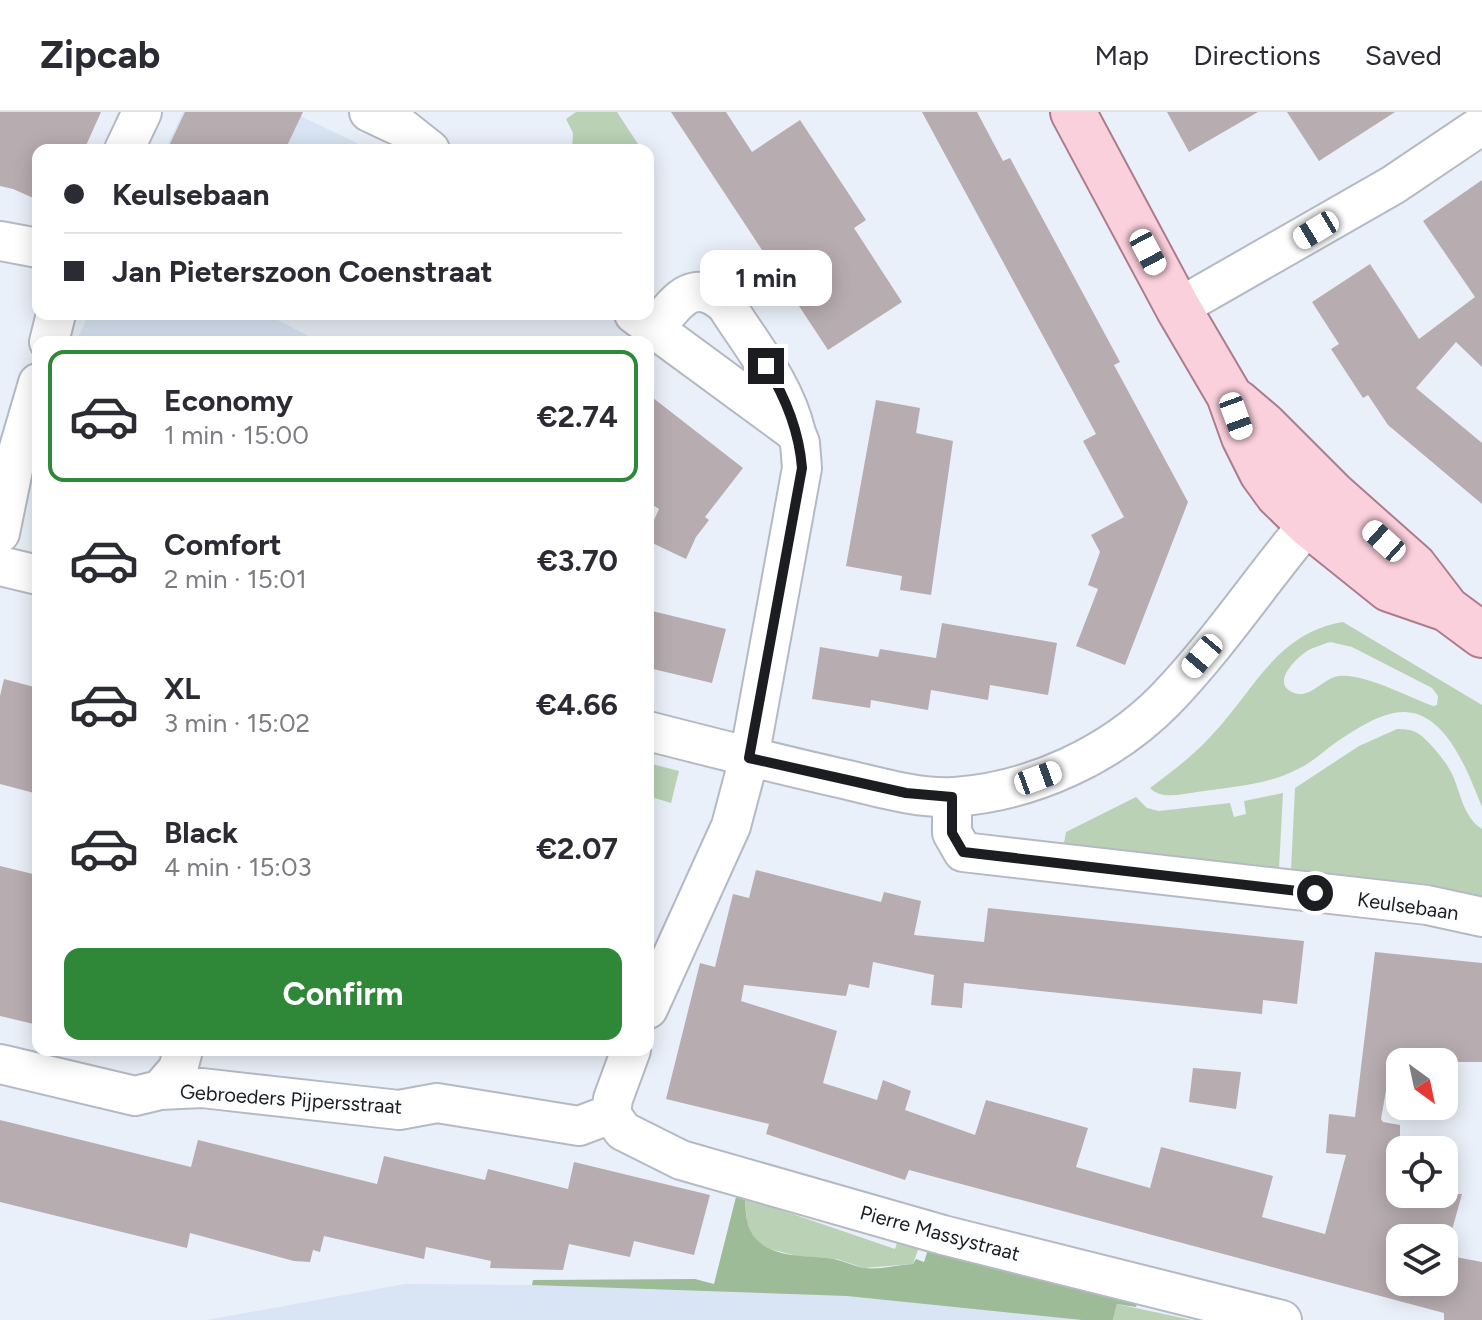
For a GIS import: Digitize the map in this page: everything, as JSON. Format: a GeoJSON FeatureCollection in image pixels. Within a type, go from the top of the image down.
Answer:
{"type":"FeatureCollection","features":[{"type":"Feature","properties":{"kind":"main road"},"geometry":{"type":"LineString","coordinates":[[1073,112],[1178,308],[1229,395],[1244,437],[1262,473],[1278,495],[1321,510],[1389,589],[1447,609],[1482,635]]}},
{"type":"Feature","properties":{"kind":"street"},"geometry":{"type":"LineString","coordinates":[[127,144],[142,112]]}},
{"type":"Feature","properties":{"kind":"street"},"geometry":{"type":"LineString","coordinates":[[369,112],[401,127],[422,144]]}},
{"type":"Feature","properties":{"kind":"street"},"geometry":{"type":"LineString","coordinates":[[1178,308],[1393,185],[1482,125]]}},
{"type":"Feature","properties":{"kind":"street"},"geometry":{"type":"LineString","coordinates":[[0,241],[32,247]]}},
{"type":"Feature","properties":{"kind":"street"},"geometry":{"type":"LineString","coordinates":[[654,315],[693,292],[716,296],[726,305],[779,386],[791,411],[800,443],[802,468],[749,758],[731,826],[654,996]]}},
{"type":"Feature","properties":{"kind":"street"},"geometry":{"type":"LineString","coordinates":[[644,322],[796,433]]}},
{"type":"Feature","properties":{"kind":"street"},"geometry":{"type":"LineString","coordinates":[[0,533],[14,465],[32,404]]}},
{"type":"Feature","properties":{"kind":"street"},"geometry":{"type":"LineString","coordinates":[[654,733],[749,758],[906,793],[952,797],[1017,785],[1080,762],[1124,736],[1165,700],[1321,510]]}},
{"type":"Feature","properties":{"kind":"street"},"geometry":{"type":"LineString","coordinates":[[0,566],[32,574]]}},
{"type":"Feature","properties":{"kind":"street","name":"Keulsebaan"},"geometry":{"type":"LineString","coordinates":[[952,797],[952,833],[963,852],[1427,905],[1482,917]]}},
{"type":"Feature","properties":{"kind":"street"},"geometry":{"type":"LineString","coordinates":[[160,1090],[178,1069],[181,1056]]}},
{"type":"Feature","properties":{"kind":"street"},"geometry":{"type":"LineString","coordinates":[[611,1114],[613,1099],[629,1056]]}},
{"type":"Feature","properties":{"kind":"street","name":"Gebroeders Pijpersstraat"},"geometry":{"type":"LineString","coordinates":[[0,1064],[135,1096],[160,1090],[202,1088],[399,1110],[437,1103],[579,1126],[611,1114]]}},
{"type":"Feature","properties":{"kind":"street","name":"Pierre Massystraat"},"geometry":{"type":"LineString","coordinates":[[611,1114],[623,1131],[681,1160],[943,1235],[1282,1320]]}},
{"type":"Feature","properties":{"kind":"shaded area"},"geometry":{"type":"Polygon","coordinates":[[[183,112],[292,112],[359,144],[168,144],[183,112]]]}},
{"type":"Feature","properties":{"kind":"shaded area"},"geometry":{"type":"Polygon","coordinates":[[[86,320],[278,320],[308,336],[79,336],[86,320]]]}},
{"type":"Feature","properties":{"kind":"shaded area"},"geometry":{"type":"Polygon","coordinates":[[[721,1279],[1081,1320],[207,1320],[405,1284],[714,1286],[721,1279]]]}},
{"type":"Feature","properties":{"kind":"green space"},"geometry":{"type":"Polygon","coordinates":[[[576,112],[617,112],[638,144],[572,144],[573,133],[566,119],[576,112]]]}},
{"type":"Feature","properties":{"kind":"green space"},"geometry":{"type":"Polygon","coordinates":[[[1343,622],[1482,705],[1482,807],[1463,763],[1444,734],[1420,715],[1405,712],[1388,714],[1370,722],[1303,766],[1274,779],[1178,795],[1160,794],[1150,788],[1204,743],[1283,651],[1320,628],[1343,622]],[[1330,642],[1307,651],[1287,672],[1284,684],[1287,689],[1300,694],[1333,678],[1349,676],[1437,705],[1438,696],[1432,688],[1352,647],[1330,642]]]}},
{"type":"Feature","properties":{"kind":"green space"},"geometry":{"type":"Polygon","coordinates":[[[1397,729],[1419,734],[1436,751],[1452,774],[1471,818],[1482,829],[1482,899],[1431,887],[1291,870],[1295,788],[1359,746],[1397,729]]]}},
{"type":"Feature","properties":{"kind":"green space"},"geometry":{"type":"Polygon","coordinates":[[[654,765],[679,771],[671,803],[654,798],[654,765]]]}},
{"type":"Feature","properties":{"kind":"green space"},"geometry":{"type":"Polygon","coordinates":[[[1283,793],[1279,869],[1064,843],[1066,832],[1136,797],[1147,808],[1159,811],[1230,803],[1234,817],[1246,814],[1244,801],[1283,793]]]}},
{"type":"Feature","properties":{"kind":"green space"},"geometry":{"type":"Polygon","coordinates":[[[736,1197],[745,1200],[747,1221],[753,1236],[765,1246],[783,1253],[876,1268],[913,1264],[916,1259],[924,1262],[930,1243],[1137,1304],[1136,1307],[1117,1304],[1113,1320],[1082,1320],[847,1296],[532,1285],[533,1280],[695,1279],[714,1284],[736,1197]]]}},
{"type":"Feature","properties":{"kind":"green space"},"geometry":{"type":"Polygon","coordinates":[[[745,1200],[895,1249],[900,1234],[921,1241],[913,1264],[864,1268],[837,1259],[797,1256],[759,1243],[747,1221],[745,1200]]]}},
{"type":"Feature","properties":{"kind":"green space"},"geometry":{"type":"Polygon","coordinates":[[[1117,1304],[1192,1320],[1113,1320],[1117,1304]]]}},
{"type":"Feature","properties":{"kind":"building"},"geometry":{"type":"Polygon","coordinates":[[[0,112],[101,112],[87,144],[32,144],[32,197],[0,186],[0,112]]]}},
{"type":"Feature","properties":{"kind":"building"},"geometry":{"type":"Polygon","coordinates":[[[185,112],[303,112],[288,144],[170,144],[185,112]]]}},
{"type":"Feature","properties":{"kind":"building"},"geometry":{"type":"Polygon","coordinates":[[[671,112],[726,112],[752,152],[800,120],[866,220],[854,228],[902,302],[828,350],[671,112]]]}},
{"type":"Feature","properties":{"kind":"building"},"geometry":{"type":"Polygon","coordinates":[[[922,112],[977,112],[1003,161],[1010,158],[1120,362],[1114,365],[1188,502],[1125,665],[1076,646],[1098,589],[1088,585],[1100,552],[1091,535],[1124,517],[1083,441],[1096,434],[922,112]]]}},
{"type":"Feature","properties":{"kind":"building"},"geometry":{"type":"Polygon","coordinates":[[[1167,112],[1258,112],[1189,152],[1167,112]]]}},
{"type":"Feature","properties":{"kind":"building"},"geometry":{"type":"Polygon","coordinates":[[[1287,112],[1395,112],[1319,161],[1287,112]]]}},
{"type":"Feature","properties":{"kind":"building"},"geometry":{"type":"Polygon","coordinates":[[[1482,180],[1482,367],[1456,342],[1416,388],[1482,443],[1482,504],[1388,425],[1368,395],[1363,398],[1331,349],[1339,344],[1312,302],[1370,264],[1419,339],[1475,297],[1423,221],[1482,180]]]}},
{"type":"Feature","properties":{"kind":"building"},"geometry":{"type":"Polygon","coordinates":[[[654,399],[743,468],[705,517],[709,520],[696,537],[686,559],[654,544],[654,520],[659,509],[654,506],[654,399]]]}},
{"type":"Feature","properties":{"kind":"building"},"geometry":{"type":"Polygon","coordinates":[[[876,400],[920,408],[916,433],[953,441],[931,595],[900,590],[902,576],[846,566],[876,400]]]}},
{"type":"Feature","properties":{"kind":"building"},"geometry":{"type":"Polygon","coordinates":[[[654,611],[726,629],[712,683],[654,669],[654,611]]]}},
{"type":"Feature","properties":{"kind":"building"},"geometry":{"type":"Polygon","coordinates":[[[942,623],[1057,643],[1048,695],[990,685],[988,700],[931,690],[928,710],[871,700],[870,708],[812,699],[820,647],[878,657],[880,649],[936,658],[942,623]]]}},
{"type":"Feature","properties":{"kind":"building"},"geometry":{"type":"Polygon","coordinates":[[[4,679],[32,686],[32,792],[0,784],[0,696],[4,679]]]}},
{"type":"Feature","properties":{"kind":"building"},"geometry":{"type":"Polygon","coordinates":[[[0,866],[32,874],[32,1024],[0,1016],[0,866]]]}},
{"type":"Feature","properties":{"kind":"building"},"geometry":{"type":"Polygon","coordinates":[[[756,870],[881,902],[884,892],[921,901],[914,935],[984,942],[988,908],[1304,941],[1297,1004],[1263,1000],[1262,1014],[964,983],[962,1008],[931,1005],[934,975],[873,962],[869,988],[849,984],[846,996],[744,985],[741,1001],[837,1031],[823,1083],[877,1100],[883,1080],[911,1091],[905,1110],[975,1135],[986,1100],[1088,1128],[1076,1167],[1150,1188],[1161,1147],[1273,1176],[1262,1217],[1325,1234],[1346,1155],[1326,1153],[1329,1114],[1355,1117],[1375,952],[1482,963],[1482,1062],[1458,1062],[1458,1048],[1386,1048],[1386,1090],[1381,1119],[1400,1125],[1400,1136],[1386,1136],[1386,1208],[1458,1208],[1458,1194],[1462,1194],[1454,1224],[1386,1224],[1386,1296],[1458,1296],[1458,1257],[1482,1262],[1482,1320],[1444,1320],[1444,1313],[909,1170],[905,1180],[766,1134],[769,1124],[666,1099],[700,963],[715,967],[733,894],[749,898],[756,870]]]}},
{"type":"Feature","properties":{"kind":"building"},"geometry":{"type":"Polygon","coordinates":[[[1193,1068],[1241,1072],[1236,1109],[1189,1102],[1193,1068]]]}},
{"type":"Feature","properties":{"kind":"building"},"geometry":{"type":"Polygon","coordinates":[[[0,1120],[191,1167],[198,1140],[377,1184],[384,1156],[485,1180],[488,1169],[568,1189],[574,1162],[710,1195],[694,1255],[634,1241],[630,1257],[569,1244],[563,1270],[490,1268],[491,1261],[426,1247],[424,1259],[324,1236],[320,1252],[313,1250],[310,1262],[294,1261],[190,1233],[187,1248],[0,1202],[0,1120]]]}},
{"type":"Feature","properties":{"kind":"route"},"geometry":{"type":"LineString","coordinates":[[766,366],[791,411],[800,443],[802,468],[749,758],[906,793],[952,797],[952,833],[963,852],[1315,893]]}}]}
